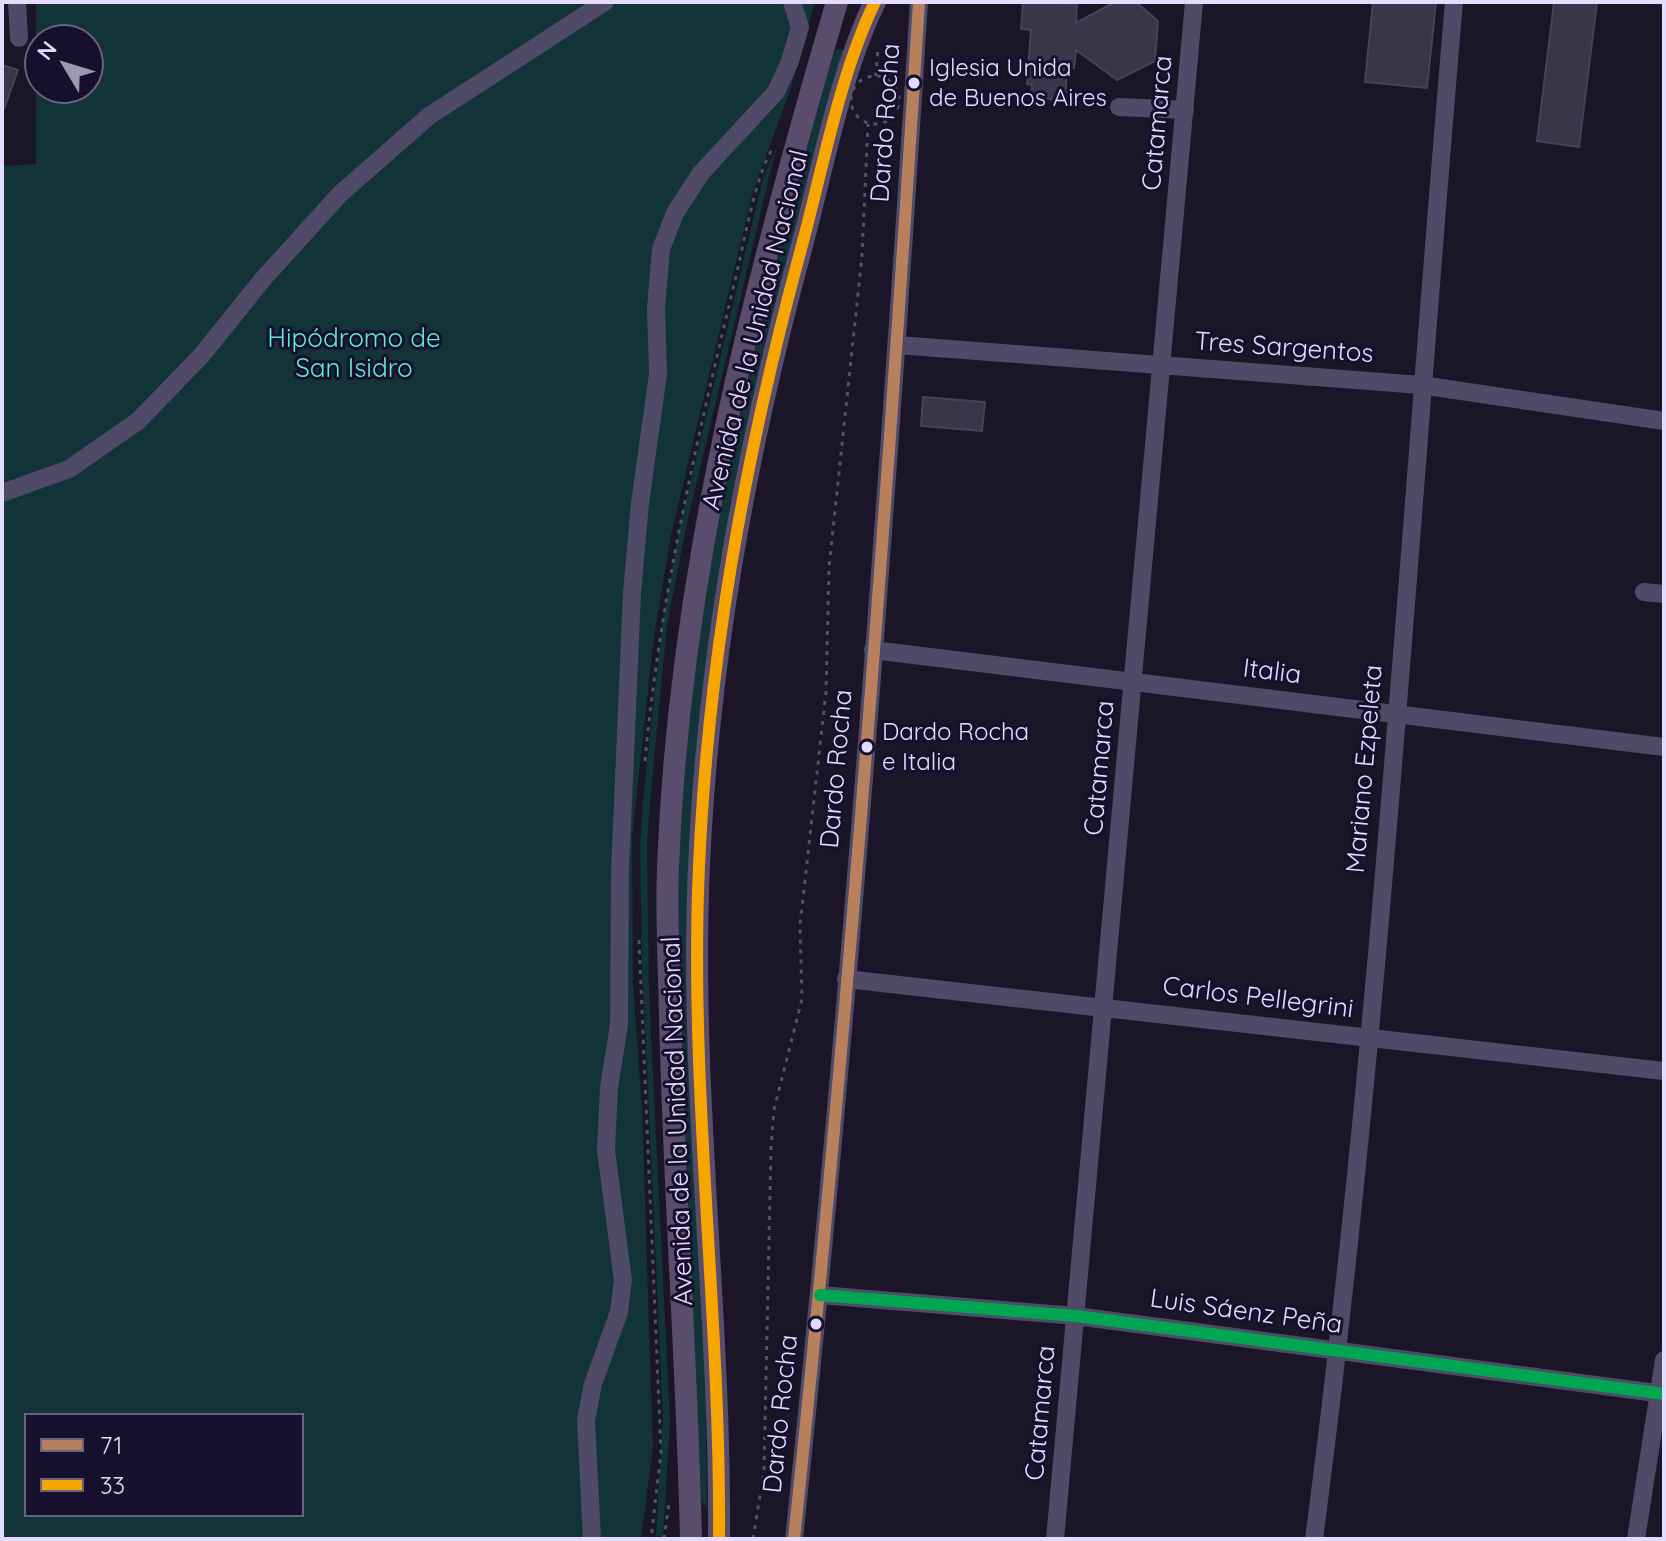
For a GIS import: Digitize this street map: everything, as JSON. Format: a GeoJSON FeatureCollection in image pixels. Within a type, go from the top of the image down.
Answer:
{"type":"FeatureCollection","features":[{"type":"Feature","properties":{"kind":"main road","name":"Avenida de la Unidad Nacional"},"geometry":{"type":"LineString","coordinates":[[691,1539],[672,1089],[668,870],[673,782],[703,538],[735,379],[761,269],[837,2]]}},
{"type":"Feature","properties":{"kind":"main road","name":"Avenida de la Unidad Nacional"},"geometry":{"type":"LineString","coordinates":[[719,1539],[714,1323],[698,959],[704,792],[725,599],[747,468],[805,233],[859,41],[875,2]]}},
{"type":"Feature","properties":{"kind":"street"},"geometry":{"type":"LineString","coordinates":[[17,2],[19,38]]}},
{"type":"Feature","properties":{"kind":"street"},"geometry":{"type":"LineString","coordinates":[[2,493],[69,469],[138,421],[201,356],[340,194],[429,116],[605,2]]}},
{"type":"Feature","properties":{"kind":"street"},"geometry":{"type":"LineString","coordinates":[[592,1539],[586,1420],[593,1384],[619,1312],[623,1280],[606,1151],[609,1087],[619,1025],[620,871],[632,593],[640,503],[658,374],[656,308],[661,249],[675,213],[701,173],[776,92],[800,27],[792,2]]}},
{"type":"Feature","properties":{"kind":"street","name":"Dardo Rocha"},"geometry":{"type":"LineString","coordinates":[[794,1539],[820,1295],[898,345],[919,2]]}},
{"type":"Feature","properties":{"kind":"street","name":"Catamarca"},"geometry":{"type":"LineString","coordinates":[[1055,1539],[1194,2]]}},
{"type":"Feature","properties":{"kind":"street","name":"Mariano Ezpeleta"},"geometry":{"type":"LineString","coordinates":[[1314,1539],[1338,1350],[1367,1037],[1454,2]]}},
{"type":"Feature","properties":{"kind":"street"},"geometry":{"type":"LineString","coordinates":[[1119,107],[1185,110]]}},
{"type":"Feature","properties":{"kind":"street","name":"Tres Sargentos"},"geometry":{"type":"LineString","coordinates":[[898,345],[1421,385],[1664,421]]}},
{"type":"Feature","properties":{"kind":"street"},"geometry":{"type":"LineString","coordinates":[[1644,592],[1664,594]]}},
{"type":"Feature","properties":{"kind":"street","name":"Italia"},"geometry":{"type":"LineString","coordinates":[[873,650],[1664,747]]}},
{"type":"Feature","properties":{"kind":"street","name":"Carlos Pellegrini"},"geometry":{"type":"LineString","coordinates":[[846,979],[1664,1071]]}},
{"type":"Feature","properties":{"kind":"street","name":"Luis Sáenz Peña"},"geometry":{"type":"LineString","coordinates":[[820,1295],[1076,1316],[1662,1394]]}},
{"type":"Feature","properties":{"kind":"street"},"geometry":{"type":"LineString","coordinates":[[1636,1539],[1662,1394],[1664,1360]]}},
{"type":"Feature","properties":{"kind":"path"},"geometry":{"type":"LineString","coordinates":[[876,76],[882,36]]}},
{"type":"Feature","properties":{"kind":"path"},"geometry":{"type":"LineString","coordinates":[[876,76],[892,82],[899,104],[891,118],[868,124],[856,115],[851,100],[862,80],[876,76]]}},
{"type":"Feature","properties":{"kind":"path"},"geometry":{"type":"LineString","coordinates":[[753,1539],[764,1471],[766,1301],[774,1110],[802,999],[800,925],[826,692],[829,567],[862,256],[868,124]]}},
{"type":"Feature","properties":{"kind":"green space","name":"Hipódromo de San Isidro"},"geometry":{"type":"Polygon","coordinates":[[[36,2],[815,2],[790,91],[753,191],[671,535],[654,636],[632,837],[633,984],[642,1107],[653,1447],[641,1539],[2,1539],[2,166],[36,164],[36,104],[104,104],[104,24],[36,24],[36,2]]]}},
{"type":"Feature","properties":{"kind":"green space"},"geometry":{"type":"Polygon","coordinates":[[[836,49],[846,50],[767,354],[720,565],[698,766],[707,1509],[701,1501],[678,1070],[676,898],[688,719],[716,533],[755,349],[826,75],[836,49]]]}},
{"type":"Feature","properties":{"kind":"green space"},"geometry":{"type":"Polygon","coordinates":[[[776,148],[686,528],[667,625],[651,792],[647,845],[649,993],[670,1421],[663,1537],[656,1536],[663,1420],[642,960],[640,845],[644,791],[662,626],[680,526],[763,178],[776,148]]]}},
{"type":"Feature","properties":{"kind":"building","name":"Iglesia Unida de Buenos Aires"},"geometry":{"type":"Polygon","coordinates":[[[1023,2],[1077,4],[1076,23],[1115,2],[1136,2],[1158,21],[1155,61],[1117,80],[1076,50],[1074,68],[1067,68],[1065,100],[1031,98],[1032,85],[1027,84],[1031,30],[1021,29],[1023,2]]]}},
{"type":"Feature","properties":{"kind":"building"},"geometry":{"type":"Polygon","coordinates":[[[1373,2],[1436,2],[1427,88],[1365,82],[1373,2]]]}},
{"type":"Feature","properties":{"kind":"building"},"geometry":{"type":"Polygon","coordinates":[[[1554,2],[1597,2],[1579,147],[1537,141],[1554,2]]]}},
{"type":"Feature","properties":{"kind":"building"},"geometry":{"type":"Polygon","coordinates":[[[2,65],[18,70],[4,109],[2,108],[2,65]]]}},
{"type":"Feature","properties":{"kind":"building"},"geometry":{"type":"Polygon","coordinates":[[[923,397],[985,402],[982,431],[921,426],[923,397]]]}},
{"type":"Feature","properties":{"kind":"transit line","name":"33"},"geometry":{"type":"LineString","coordinates":[[719,1539],[697,950],[699,866],[711,710],[733,555],[763,401],[833,123],[852,60],[875,2]]}},
{"type":"Feature","properties":{"kind":"transit line","name":"71"},"geometry":{"type":"LineString","coordinates":[[794,1539],[832,1155],[865,771],[919,2]]}},
{"type":"Feature","properties":{"kind":"transit line"},"geometry":{"type":"LineString","coordinates":[[820,1295],[1076,1316],[1664,1394]]}},
{"type":"Feature","properties":{"kind":"place","name":"Iglesia Unida de Buenos Aires"},"geometry":{"type":"Point","coordinates":[914,83]}},
{"type":"Feature","properties":{"kind":"place","name":"Dardo Rocha e Italia"},"geometry":{"type":"Point","coordinates":[867,747]}}]}
